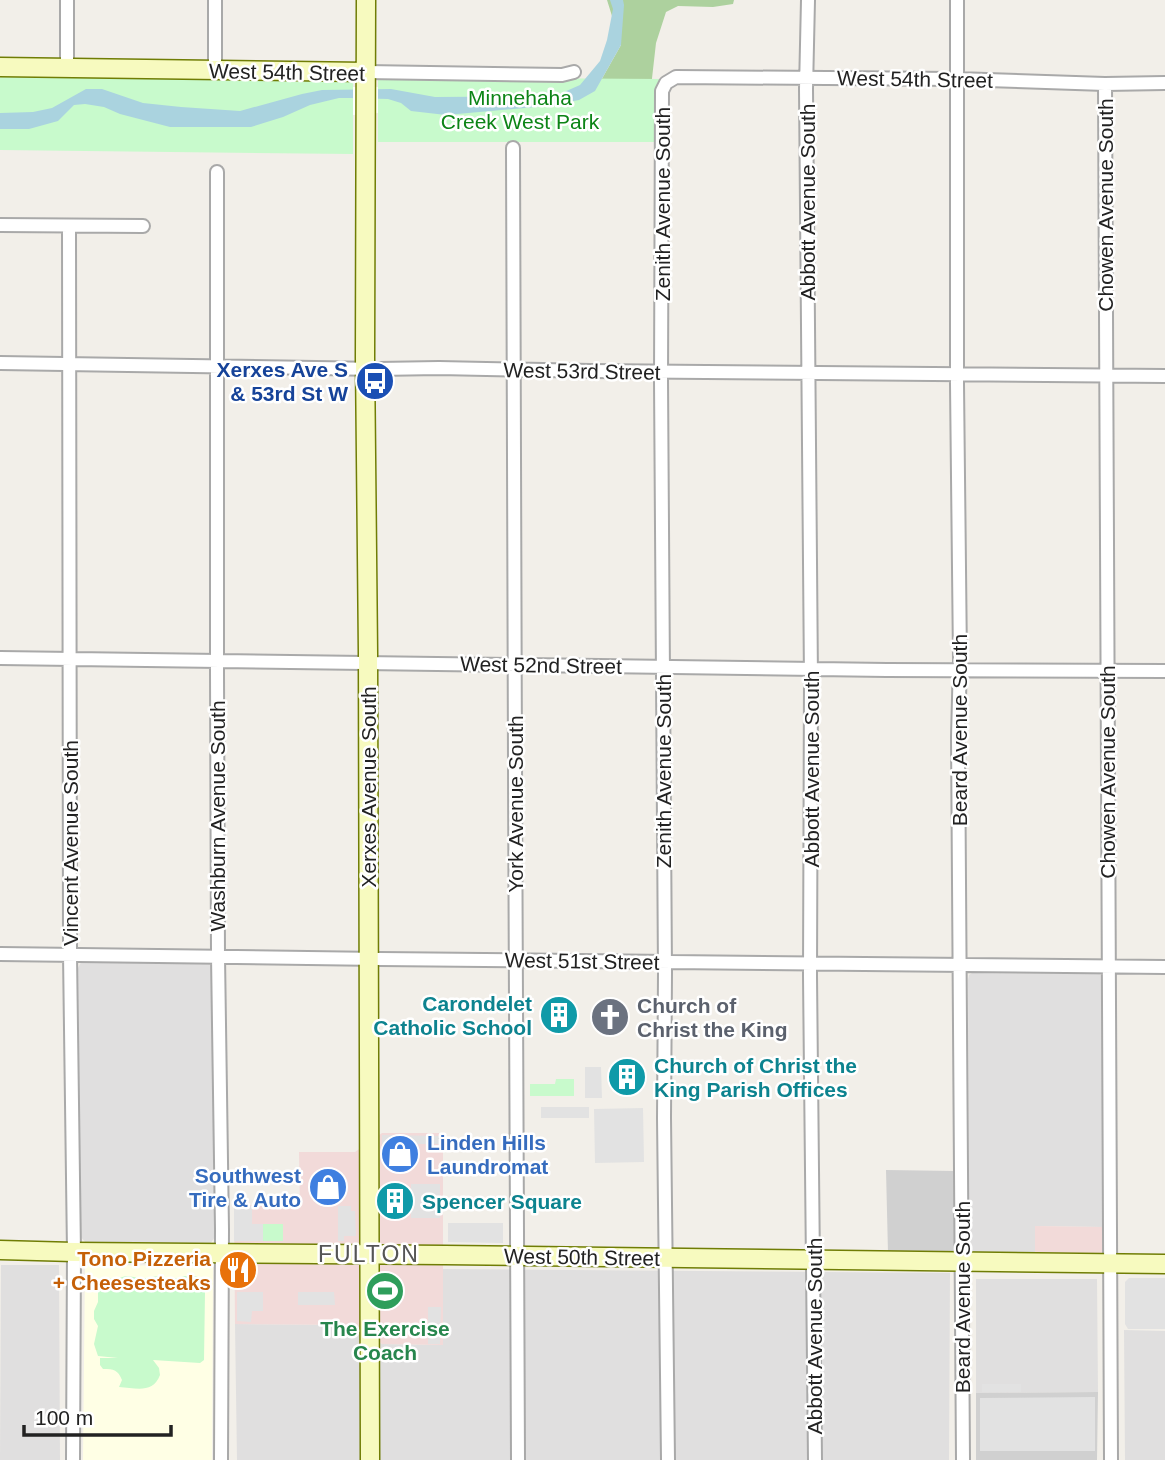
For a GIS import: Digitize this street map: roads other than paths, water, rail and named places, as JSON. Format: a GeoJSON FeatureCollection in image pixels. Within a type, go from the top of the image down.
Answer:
{"type":"FeatureCollection","features":[{"type":"Feature","properties":{"kind":"street"},"geometry":{"type":"LineString","coordinates":[[67,0],[67,68]]}},
{"type":"Feature","properties":{"kind":"street"},"geometry":{"type":"LineString","coordinates":[[215,0],[215,71]]}},
{"type":"Feature","properties":{"kind":"street","name":"Xerxes Avenue South"},"geometry":{"type":"LineString","coordinates":[[366,0],[370,1460]]}},
{"type":"Feature","properties":{"kind":"street","name":"Abbott Avenue South"},"geometry":{"type":"LineString","coordinates":[[808,0],[810,962],[815,1460]]}},
{"type":"Feature","properties":{"kind":"street","name":"Beard Avenue South"},"geometry":{"type":"LineString","coordinates":[[957,0],[963,1460]]}},
{"type":"Feature","properties":{"kind":"street","name":"West 54th Street"},"geometry":{"type":"LineString","coordinates":[[0,67],[215,71],[366,79],[562,75],[573,72]]}},
{"type":"Feature","properties":{"kind":"street","name":"West 54th Street"},"geometry":{"type":"LineString","coordinates":[[666,83],[677,76],[1165,83]]}},
{"type":"Feature","properties":{"kind":"street","name":"Zenith Avenue South"},"geometry":{"type":"LineString","coordinates":[[666,83],[662,91],[661,372],[668,1460]]}},
{"type":"Feature","properties":{"kind":"street","name":"Chowen Avenue South"},"geometry":{"type":"LineString","coordinates":[[1105,84],[1111,1460]]}},
{"type":"Feature","properties":{"kind":"street","name":"York Avenue South"},"geometry":{"type":"LineString","coordinates":[[513,148],[518,1460]]}},
{"type":"Feature","properties":{"kind":"street","name":"Washburn Avenue South"},"geometry":{"type":"LineString","coordinates":[[217,172],[221,1460]]}},
{"type":"Feature","properties":{"kind":"street"},"geometry":{"type":"LineString","coordinates":[[0,225],[144,226]]}},
{"type":"Feature","properties":{"kind":"street","name":"Vincent Avenue South"},"geometry":{"type":"LineString","coordinates":[[69,226],[73,1460]]}},
{"type":"Feature","properties":{"kind":"street","name":"West 53rd Street"},"geometry":{"type":"LineString","coordinates":[[0,363],[1165,376]]}},
{"type":"Feature","properties":{"kind":"street","name":"West 52nd Street"},"geometry":{"type":"LineString","coordinates":[[0,658],[1165,671]]}},
{"type":"Feature","properties":{"kind":"street","name":"West 51st Street"},"geometry":{"type":"LineString","coordinates":[[0,954],[1165,967]]}},
{"type":"Feature","properties":{"kind":"street","name":"West 50th Street"},"geometry":{"type":"LineString","coordinates":[[0,1250],[1165,1264]]}},
{"type":"Feature","properties":{"kind":"water"},"geometry":{"type":"Polygon","coordinates":[[[610,0],[623,0],[621,45],[595,91],[579,100],[547,106],[446,115],[411,111],[401,103],[388,99],[339,98],[310,105],[251,127],[170,127],[85,104],[74,105],[58,121],[29,129],[0,129],[0,113],[33,112],[52,108],[86,89],[102,89],[143,103],[240,111],[322,90],[391,89],[435,97],[555,96],[580,85],[600,61],[613,9],[610,0]]]}},
{"type":"Feature","properties":{"kind":"place","name":"Xerxes Ave S & 53rd St W"},"geometry":{"type":"Point","coordinates":[375,381]}},
{"type":"Feature","properties":{"kind":"place","name":"Carondelet Catholic School"},"geometry":{"type":"Point","coordinates":[559,1015]}},
{"type":"Feature","properties":{"kind":"place","name":"Church of Christ the King"},"geometry":{"type":"Point","coordinates":[610,1017]}},
{"type":"Feature","properties":{"kind":"place","name":"Church of Christ the King Parish Offices"},"geometry":{"type":"Point","coordinates":[627,1077]}},
{"type":"Feature","properties":{"kind":"place","name":"Linden Hills Laundromat"},"geometry":{"type":"Point","coordinates":[400,1154]}},
{"type":"Feature","properties":{"kind":"place","name":"Southwest Tire & Auto"},"geometry":{"type":"Point","coordinates":[328,1187]}},
{"type":"Feature","properties":{"kind":"place","name":"Spencer Square"},"geometry":{"type":"Point","coordinates":[395,1201]}},
{"type":"Feature","properties":{"kind":"place","name":"Tono Pizzeria + Cheesesteaks"},"geometry":{"type":"Point","coordinates":[238,1270]}},
{"type":"Feature","properties":{"kind":"place","name":"The Exercise Coach"},"geometry":{"type":"Point","coordinates":[385,1291]}},
{"type":"Feature","properties":{"kind":"district","name":"FULTON"},"geometry":{"type":"Point","coordinates":[369,1254]}},
{"type":"Feature","properties":{"kind":"park label","name":"Minnehaha Creek West Park"},"geometry":{"type":"Point","coordinates":[520,109]}}]}
